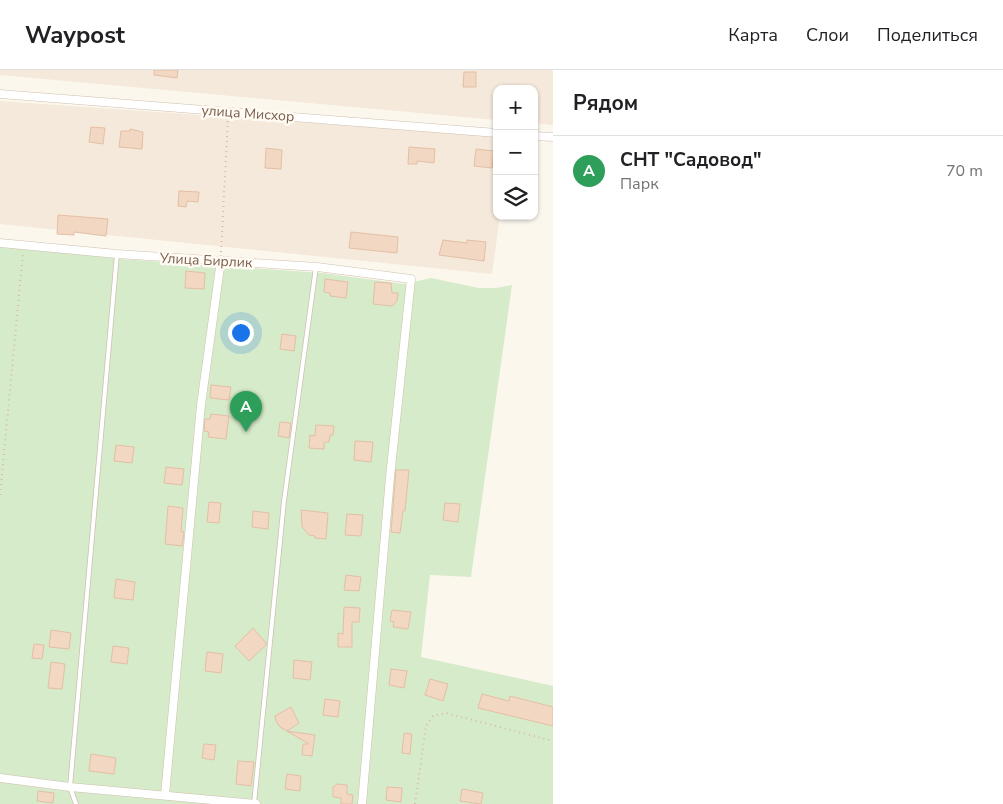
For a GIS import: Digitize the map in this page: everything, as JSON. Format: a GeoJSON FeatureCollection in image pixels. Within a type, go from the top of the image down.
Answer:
{"type":"FeatureCollection","features":[{"type":"Feature","properties":{"kind":"street","name":"улица Мисхор"},"geometry":{"type":"LineString","coordinates":[[0,94],[493,133]]}},
{"type":"Feature","properties":{"kind":"street"},"geometry":{"type":"LineString","coordinates":[[538,136],[553,137]]}},
{"type":"Feature","properties":{"kind":"street","name":"Улица Бирлик"},"geometry":{"type":"LineString","coordinates":[[0,243],[117,254],[316,267],[411,279],[390,477],[362,804]]}},
{"type":"Feature","properties":{"kind":"street"},"geometry":{"type":"LineString","coordinates":[[165,795],[201,405],[221,260]]}},
{"type":"Feature","properties":{"kind":"street"},"geometry":{"type":"LineString","coordinates":[[0,778],[70,788],[255,804]]}},
{"type":"Feature","properties":{"kind":"lane"},"geometry":{"type":"LineString","coordinates":[[76,804],[70,788],[117,254]]}},
{"type":"Feature","properties":{"kind":"lane"},"geometry":{"type":"LineString","coordinates":[[255,804],[284,500],[316,267]]}},
{"type":"Feature","properties":{"kind":"path"},"geometry":{"type":"LineString","coordinates":[[221,260],[228,112]]}},
{"type":"Feature","properties":{"kind":"path"},"geometry":{"type":"LineString","coordinates":[[0,495],[24,246]]}},
{"type":"Feature","properties":{"kind":"path"},"geometry":{"type":"LineString","coordinates":[[415,804],[426,726],[433,716],[446,713],[553,741]]}},
{"type":"Feature","properties":{"kind":"shaded area"},"geometry":{"type":"Polygon","coordinates":[[[0,70],[553,70],[553,125],[538,123],[538,85],[493,85],[493,120],[0,75],[0,70]]]}},
{"type":"Feature","properties":{"kind":"shaded area"},"geometry":{"type":"Polygon","coordinates":[[[0,101],[493,136],[493,220],[499,220],[492,274],[0,224],[0,101]]]}},
{"type":"Feature","properties":{"kind":"green space"},"geometry":{"type":"Polygon","coordinates":[[[0,245],[121,259],[322,273],[404,284],[431,278],[479,288],[496,288],[512,285],[471,577],[430,575],[421,657],[553,686],[553,804],[0,804],[0,245]]]}},
{"type":"Feature","properties":{"kind":"building"},"geometry":{"type":"Polygon","coordinates":[[[154,70],[178,70],[177,78],[154,75],[154,70]]]}},
{"type":"Feature","properties":{"kind":"building"},"geometry":{"type":"Polygon","coordinates":[[[464,72],[476,72],[476,87],[463,87],[464,72]]]}},
{"type":"Feature","properties":{"kind":"building"},"geometry":{"type":"Polygon","coordinates":[[[91,127],[105,128],[103,144],[89,142],[91,127]]]}},
{"type":"Feature","properties":{"kind":"building"},"geometry":{"type":"Polygon","coordinates":[[[130,129],[143,132],[142,149],[119,147],[121,131],[130,131],[130,129]]]}},
{"type":"Feature","properties":{"kind":"building"},"geometry":{"type":"Polygon","coordinates":[[[409,147],[435,149],[434,163],[417,161],[417,164],[408,164],[409,147]]]}},
{"type":"Feature","properties":{"kind":"building"},"geometry":{"type":"Polygon","coordinates":[[[266,148],[282,150],[281,169],[265,168],[266,148]]]}},
{"type":"Feature","properties":{"kind":"building"},"geometry":{"type":"Polygon","coordinates":[[[476,149],[493,151],[492,168],[474,166],[476,149]]]}},
{"type":"Feature","properties":{"kind":"building"},"geometry":{"type":"Polygon","coordinates":[[[179,191],[199,192],[198,202],[187,201],[186,207],[178,206],[179,191]]]}},
{"type":"Feature","properties":{"kind":"building"},"geometry":{"type":"Polygon","coordinates":[[[58,215],[108,219],[106,236],[74,232],[74,235],[57,234],[58,215]]]}},
{"type":"Feature","properties":{"kind":"building"},"geometry":{"type":"Polygon","coordinates":[[[351,232],[398,237],[397,253],[349,248],[351,232]]]}},
{"type":"Feature","properties":{"kind":"building"},"geometry":{"type":"Polygon","coordinates":[[[443,240],[467,243],[467,240],[486,242],[484,261],[439,255],[443,240]]]}},
{"type":"Feature","properties":{"kind":"building"},"geometry":{"type":"Polygon","coordinates":[[[186,271],[205,273],[204,289],[185,288],[186,271]]]}},
{"type":"Feature","properties":{"kind":"building"},"geometry":{"type":"Polygon","coordinates":[[[325,279],[348,282],[346,298],[330,296],[330,293],[324,292],[325,279]]]}},
{"type":"Feature","properties":{"kind":"building"},"geometry":{"type":"Polygon","coordinates":[[[375,282],[391,283],[392,293],[398,293],[397,301],[392,306],[373,304],[375,282]]]}},
{"type":"Feature","properties":{"kind":"building"},"geometry":{"type":"Polygon","coordinates":[[[282,334],[296,336],[294,351],[280,349],[282,334]]]}},
{"type":"Feature","properties":{"kind":"building"},"geometry":{"type":"Polygon","coordinates":[[[211,385],[231,387],[229,400],[210,398],[211,385]]]}},
{"type":"Feature","properties":{"kind":"building"},"geometry":{"type":"Polygon","coordinates":[[[211,414],[229,416],[226,439],[208,437],[209,432],[204,431],[205,419],[210,419],[211,414]]]}},
{"type":"Feature","properties":{"kind":"building"},"geometry":{"type":"Polygon","coordinates":[[[280,422],[291,423],[289,438],[278,436],[280,422]]]}},
{"type":"Feature","properties":{"kind":"building"},"geometry":{"type":"Polygon","coordinates":[[[316,425],[334,426],[333,435],[330,435],[329,442],[324,442],[324,449],[309,448],[310,435],[315,436],[316,425]]]}},
{"type":"Feature","properties":{"kind":"building"},"geometry":{"type":"Polygon","coordinates":[[[355,441],[373,442],[371,462],[354,460],[355,441]]]}},
{"type":"Feature","properties":{"kind":"building"},"geometry":{"type":"Polygon","coordinates":[[[116,445],[134,447],[132,463],[114,461],[116,445]]]}},
{"type":"Feature","properties":{"kind":"building"},"geometry":{"type":"Polygon","coordinates":[[[166,467],[184,469],[182,485],[164,483],[166,467]]]}},
{"type":"Feature","properties":{"kind":"building"},"geometry":{"type":"Polygon","coordinates":[[[396,470],[409,470],[405,511],[403,511],[400,533],[391,532],[396,470]]]}},
{"type":"Feature","properties":{"kind":"building"},"geometry":{"type":"Polygon","coordinates":[[[209,502],[221,503],[219,523],[207,522],[209,502]]]}},
{"type":"Feature","properties":{"kind":"building"},"geometry":{"type":"Polygon","coordinates":[[[445,503],[460,504],[458,522],[443,520],[445,503]]]}},
{"type":"Feature","properties":{"kind":"building"},"geometry":{"type":"Polygon","coordinates":[[[168,506],[183,508],[181,531],[184,532],[182,546],[165,544],[168,506]]]}},
{"type":"Feature","properties":{"kind":"building"},"geometry":{"type":"Polygon","coordinates":[[[301,510],[328,513],[326,539],[315,538],[315,536],[309,535],[302,527],[301,510]]]}},
{"type":"Feature","properties":{"kind":"building"},"geometry":{"type":"Polygon","coordinates":[[[253,511],[269,513],[268,529],[252,527],[253,511]]]}},
{"type":"Feature","properties":{"kind":"building"},"geometry":{"type":"Polygon","coordinates":[[[347,514],[363,515],[361,536],[345,535],[347,514]]]}},
{"type":"Feature","properties":{"kind":"building"},"geometry":{"type":"Polygon","coordinates":[[[346,575],[361,577],[359,591],[344,590],[346,575]]]}},
{"type":"Feature","properties":{"kind":"building"},"geometry":{"type":"Polygon","coordinates":[[[116,579],[135,582],[133,600],[114,598],[116,579]]]}},
{"type":"Feature","properties":{"kind":"building"},"geometry":{"type":"Polygon","coordinates":[[[344,607],[360,608],[359,622],[352,622],[352,647],[338,647],[338,633],[343,634],[344,607]]]}},
{"type":"Feature","properties":{"kind":"building"},"geometry":{"type":"Polygon","coordinates":[[[392,610],[411,612],[408,629],[393,627],[394,622],[390,621],[392,610]]]}},
{"type":"Feature","properties":{"kind":"building"},"geometry":{"type":"Polygon","coordinates":[[[253,628],[266,645],[249,661],[235,646],[253,628]]]}},
{"type":"Feature","properties":{"kind":"building"},"geometry":{"type":"Polygon","coordinates":[[[51,630],[71,633],[69,649],[49,647],[51,630]]]}},
{"type":"Feature","properties":{"kind":"building"},"geometry":{"type":"Polygon","coordinates":[[[34,644],[44,645],[42,659],[32,658],[34,644]]]}},
{"type":"Feature","properties":{"kind":"building"},"geometry":{"type":"Polygon","coordinates":[[[113,646],[129,648],[127,664],[111,662],[113,646]]]}},
{"type":"Feature","properties":{"kind":"building"},"geometry":{"type":"Polygon","coordinates":[[[207,652],[223,654],[221,673],[205,671],[207,652]]]}},
{"type":"Feature","properties":{"kind":"building"},"geometry":{"type":"Polygon","coordinates":[[[294,660],[312,662],[310,680],[293,678],[294,660]]]}},
{"type":"Feature","properties":{"kind":"building"},"geometry":{"type":"Polygon","coordinates":[[[51,662],[65,664],[62,689],[48,688],[51,662]]]}},
{"type":"Feature","properties":{"kind":"building"},"geometry":{"type":"Polygon","coordinates":[[[391,669],[407,671],[404,688],[389,685],[391,669]]]}},
{"type":"Feature","properties":{"kind":"building"},"geometry":{"type":"Polygon","coordinates":[[[430,679],[448,684],[443,701],[425,695],[430,679]]]}},
{"type":"Feature","properties":{"kind":"building"},"geometry":{"type":"Polygon","coordinates":[[[482,694],[509,701],[510,696],[553,707],[553,726],[478,708],[482,694]]]}},
{"type":"Feature","properties":{"kind":"building"},"geometry":{"type":"Polygon","coordinates":[[[325,699],[340,701],[338,717],[323,715],[325,699]]]}},
{"type":"Feature","properties":{"kind":"building"},"geometry":{"type":"Polygon","coordinates":[[[291,707],[299,723],[287,731],[315,735],[312,756],[302,755],[303,744],[309,744],[280,727],[276,721],[275,716],[291,707]]]}},
{"type":"Feature","properties":{"kind":"building"},"geometry":{"type":"Polygon","coordinates":[[[404,733],[412,734],[410,754],[402,753],[404,733]]]}},
{"type":"Feature","properties":{"kind":"building"},"geometry":{"type":"Polygon","coordinates":[[[204,744],[216,745],[214,760],[202,758],[204,744]]]}},
{"type":"Feature","properties":{"kind":"building"},"geometry":{"type":"Polygon","coordinates":[[[91,754],[116,758],[114,774],[89,771],[91,754]]]}},
{"type":"Feature","properties":{"kind":"building"},"geometry":{"type":"Polygon","coordinates":[[[238,761],[254,762],[251,786],[236,784],[238,761]]]}},
{"type":"Feature","properties":{"kind":"building"},"geometry":{"type":"Polygon","coordinates":[[[287,774],[301,776],[300,791],[285,789],[287,774]]]}},
{"type":"Feature","properties":{"kind":"building"},"geometry":{"type":"Polygon","coordinates":[[[337,784],[347,785],[347,794],[353,795],[352,804],[341,804],[341,798],[333,797],[333,787],[337,784]]]}},
{"type":"Feature","properties":{"kind":"building"},"geometry":{"type":"Polygon","coordinates":[[[387,787],[402,788],[401,802],[386,800],[387,787]]]}},
{"type":"Feature","properties":{"kind":"building"},"geometry":{"type":"Polygon","coordinates":[[[462,789],[483,793],[481,804],[460,801],[462,789]]]}},
{"type":"Feature","properties":{"kind":"building"},"geometry":{"type":"Polygon","coordinates":[[[38,791],[54,793],[53,803],[37,801],[38,791]]]}},
{"type":"Feature","properties":{"kind":"place","name":"СНТ \"Садовод\""},"geometry":{"type":"Point","coordinates":[246,432]}}]}
